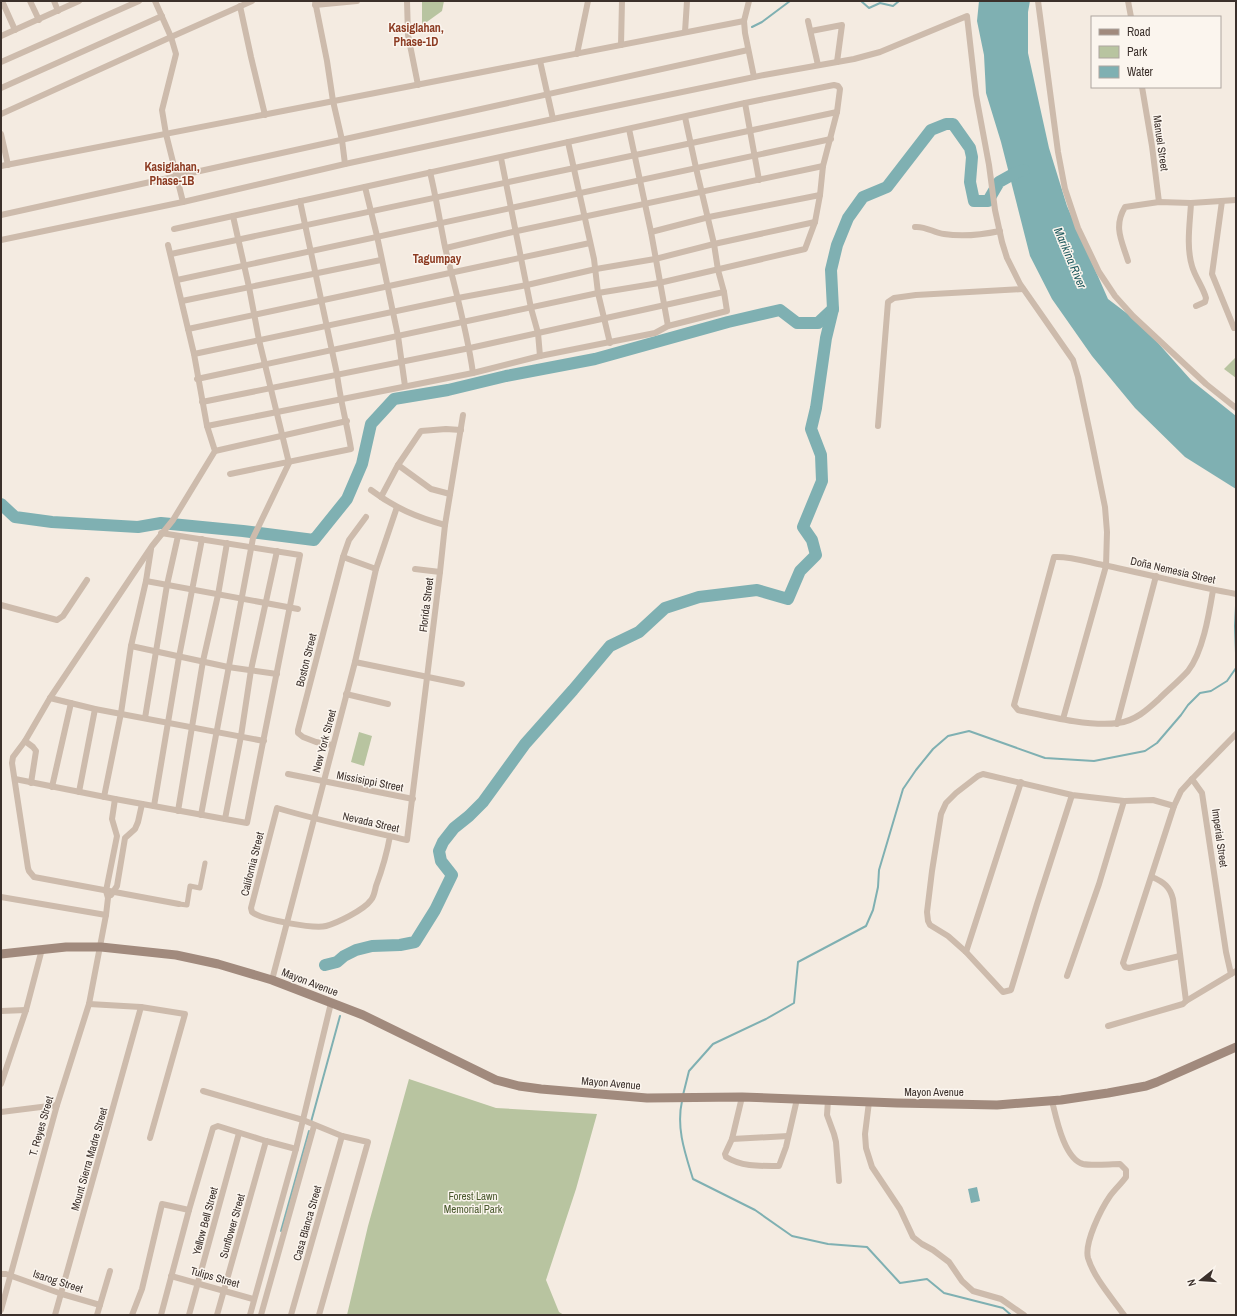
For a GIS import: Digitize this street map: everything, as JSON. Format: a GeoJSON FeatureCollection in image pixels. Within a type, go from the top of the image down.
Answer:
{"type":"FeatureCollection","features":[{"type":"Feature","properties":{"kind":"main road","name":"Mayon Avenue"},"geometry":{"type":"LineString","coordinates":[[1,954],[75,946],[101,947],[191,958],[218,964],[272,980],[370,1018],[485,1075],[512,1084],[541,1089],[647,1098],[742,1097],[897,1104],[997,1105],[1052,1101],[1146,1086],[1236,1047]]}},
{"type":"Feature","properties":{"kind":"street"},"geometry":{"type":"LineString","coordinates":[[2,1],[15,30]]}},
{"type":"Feature","properties":{"kind":"street"},"geometry":{"type":"LineString","coordinates":[[30,1],[39,20]]}},
{"type":"Feature","properties":{"kind":"street"},"geometry":{"type":"LineString","coordinates":[[54,1],[58,11]]}},
{"type":"Feature","properties":{"kind":"street"},"geometry":{"type":"LineString","coordinates":[[1,36],[78,1]]}},
{"type":"Feature","properties":{"kind":"street"},"geometry":{"type":"LineString","coordinates":[[1,62],[139,1]]}},
{"type":"Feature","properties":{"kind":"street"},"geometry":{"type":"LineString","coordinates":[[155,1],[171,37],[176,54],[162,110],[166,134],[183,202]]}},
{"type":"Feature","properties":{"kind":"street"},"geometry":{"type":"LineString","coordinates":[[1,114],[252,1]]}},
{"type":"Feature","properties":{"kind":"street"},"geometry":{"type":"LineString","coordinates":[[345,164],[342,140],[333,101],[327,60],[315,3],[358,1]]}},
{"type":"Feature","properties":{"kind":"street"},"geometry":{"type":"LineString","coordinates":[[407,1],[409,41],[418,85]]}},
{"type":"Feature","properties":{"kind":"street"},"geometry":{"type":"LineString","coordinates":[[577,54],[588,1]]}},
{"type":"Feature","properties":{"kind":"street"},"geometry":{"type":"LineString","coordinates":[[621,45],[622,1]]}},
{"type":"Feature","properties":{"kind":"street"},"geometry":{"type":"LineString","coordinates":[[685,32],[687,1]]}},
{"type":"Feature","properties":{"kind":"street"},"geometry":{"type":"LineString","coordinates":[[749,1],[744,21],[754,77]]}},
{"type":"Feature","properties":{"kind":"street"},"geometry":{"type":"LineString","coordinates":[[1038,1],[1058,152],[1065,189],[1078,228],[1099,272],[1114,296],[1133,316],[1206,384],[1236,408]]}},
{"type":"Feature","properties":{"kind":"street"},"geometry":{"type":"LineString","coordinates":[[1128,1],[1131,16]]}},
{"type":"Feature","properties":{"kind":"street"},"geometry":{"type":"LineString","coordinates":[[240,6],[265,115]]}},
{"type":"Feature","properties":{"kind":"street"},"geometry":{"type":"LineString","coordinates":[[1,88],[162,16]]}},
{"type":"Feature","properties":{"kind":"street"},"geometry":{"type":"LineString","coordinates":[[1,240],[183,202],[345,164],[553,119],[754,77],[837,62],[880,52],[967,16],[976,95],[989,165],[995,210],[1007,258],[1023,289],[1073,360],[1078,377],[1105,507],[1107,532],[1106,566],[1063,719],[1089,723],[1117,724],[1136,718],[1145,712],[1188,671],[1194,661],[1203,637],[1213,590]]}},
{"type":"Feature","properties":{"kind":"street"},"geometry":{"type":"LineString","coordinates":[[1,134],[4,166],[744,21]]}},
{"type":"Feature","properties":{"kind":"street"},"geometry":{"type":"LineString","coordinates":[[808,21],[818,65]]}},
{"type":"Feature","properties":{"kind":"street"},"geometry":{"type":"LineString","coordinates":[[810,31],[842,25],[837,62]]}},
{"type":"Feature","properties":{"kind":"street"},"geometry":{"type":"LineString","coordinates":[[1,215],[748,50]]}},
{"type":"Feature","properties":{"kind":"street"},"geometry":{"type":"LineString","coordinates":[[540,61],[553,119]]}},
{"type":"Feature","properties":{"kind":"street"},"geometry":{"type":"LineString","coordinates":[[174,229],[745,103],[835,85],[840,89],[837,112],[824,166],[815,222],[806,249],[660,283],[598,293],[266,366],[197,379]]}},
{"type":"Feature","properties":{"kind":"street","name":"Manuel Street"},"geometry":{"type":"LineString","coordinates":[[1142,88],[1152,146],[1159,202]]}},
{"type":"Feature","properties":{"kind":"street"},"geometry":{"type":"LineString","coordinates":[[745,103],[760,180]]}},
{"type":"Feature","properties":{"kind":"street"},"geometry":{"type":"LineString","coordinates":[[171,254],[837,112]]}},
{"type":"Feature","properties":{"kind":"street"},"geometry":{"type":"LineString","coordinates":[[207,426],[473,373],[540,356],[610,343],[655,333],[668,326],[727,311],[709,217],[696,168],[685,117]]}},
{"type":"Feature","properties":{"kind":"street"},"geometry":{"type":"LineString","coordinates":[[629,129],[651,232],[668,326]]}},
{"type":"Feature","properties":{"kind":"street"},"geometry":{"type":"LineString","coordinates":[[177,280],[831,139]]}},
{"type":"Feature","properties":{"kind":"street"},"geometry":{"type":"LineString","coordinates":[[568,142],[596,269],[598,293],[610,343]]}},
{"type":"Feature","properties":{"kind":"street"},"geometry":{"type":"LineString","coordinates":[[501,158],[517,231],[531,308],[538,332],[540,356]]}},
{"type":"Feature","properties":{"kind":"street"},"geometry":{"type":"LineString","coordinates":[[446,248],[517,231],[824,166]]}},
{"type":"Feature","properties":{"kind":"street"},"geometry":{"type":"LineString","coordinates":[[430,172],[437,198],[440,224],[470,348],[473,373]]}},
{"type":"Feature","properties":{"kind":"street"},"geometry":{"type":"LineString","coordinates":[[365,187],[398,336],[406,386]]}},
{"type":"Feature","properties":{"kind":"street"},"geometry":{"type":"LineString","coordinates":[[651,232],[709,217],[820,195]]}},
{"type":"Feature","properties":{"kind":"street"},"geometry":{"type":"LineString","coordinates":[[1128,261],[1118,227],[1125,207],[1159,202],[1191,203],[1236,200]]}},
{"type":"Feature","properties":{"kind":"street"},"geometry":{"type":"LineString","coordinates":[[1222,201],[1212,274],[1234,328]]}},
{"type":"Feature","properties":{"kind":"street"},"geometry":{"type":"LineString","coordinates":[[230,474],[351,449],[347,421],[340,400],[337,374],[300,202]]}},
{"type":"Feature","properties":{"kind":"street"},"geometry":{"type":"LineString","coordinates":[[1191,203],[1190,257],[1195,274],[1206,298],[1205,302],[1196,306]]}},
{"type":"Feature","properties":{"kind":"street"},"geometry":{"type":"LineString","coordinates":[[201,814],[240,599],[253,538],[289,463],[259,340],[233,216]]}},
{"type":"Feature","properties":{"kind":"street"},"geometry":{"type":"LineString","coordinates":[[194,354],[458,298],[527,285],[596,269],[655,259],[714,244],[815,222]]}},
{"type":"Feature","properties":{"kind":"street"},"geometry":{"type":"LineString","coordinates":[[915,227],[920,226],[943,234],[966,236],[1000,231]]}},
{"type":"Feature","properties":{"kind":"street"},"geometry":{"type":"LineString","coordinates":[[188,329],[590,243]]}},
{"type":"Feature","properties":{"kind":"street"},"geometry":{"type":"LineString","coordinates":[[168,245],[194,354],[197,379],[207,426],[215,451]]}},
{"type":"Feature","properties":{"kind":"street"},"geometry":{"type":"LineString","coordinates":[[182,301],[381,260]]}},
{"type":"Feature","properties":{"kind":"street"},"geometry":{"type":"LineString","coordinates":[[878,426],[888,302],[894,298],[916,294],[1023,289]]}},
{"type":"Feature","properties":{"kind":"street"},"geometry":{"type":"LineString","coordinates":[[202,402],[470,348],[724,292]]}},
{"type":"Feature","properties":{"kind":"street","name":"Florida Street"},"geometry":{"type":"LineString","coordinates":[[413,799],[445,525],[463,414]]}},
{"type":"Feature","properties":{"kind":"street"},"geometry":{"type":"LineString","coordinates":[[206,863],[200,888],[190,886],[187,905],[106,891],[34,876],[28,868],[12,759],[25,741],[50,698],[152,546],[172,520],[215,451],[347,421]]}},
{"type":"Feature","properties":{"kind":"street"},"geometry":{"type":"LineString","coordinates":[[381,497],[398,465],[421,431],[446,429],[461,430]]}},
{"type":"Feature","properties":{"kind":"street"},"geometry":{"type":"LineString","coordinates":[[398,465],[431,489],[450,494]]}},
{"type":"Feature","properties":{"kind":"street"},"geometry":{"type":"LineString","coordinates":[[371,490],[397,507],[419,518],[445,525]]}},
{"type":"Feature","properties":{"kind":"street","name":"New York Street"},"geometry":{"type":"LineString","coordinates":[[272,980],[324,782],[332,745],[355,662],[376,569],[397,507]]}},
{"type":"Feature","properties":{"kind":"street","name":"Boston Street"},"geometry":{"type":"LineString","coordinates":[[332,745],[306,738],[298,732],[343,557],[349,540],[366,517]]}},
{"type":"Feature","properties":{"kind":"street"},"geometry":{"type":"LineString","coordinates":[[15,779],[247,823],[300,555],[162,533]]}},
{"type":"Feature","properties":{"kind":"street"},"geometry":{"type":"LineString","coordinates":[[145,718],[167,585],[178,536]]}},
{"type":"Feature","properties":{"kind":"street"},"geometry":{"type":"LineString","coordinates":[[154,806],[167,722],[202,539]]}},
{"type":"Feature","properties":{"kind":"street"},"geometry":{"type":"LineString","coordinates":[[178,811],[203,662],[228,543]]}},
{"type":"Feature","properties":{"kind":"street"},"geometry":{"type":"LineString","coordinates":[[104,797],[122,713],[131,646],[146,581],[152,546]]}},
{"type":"Feature","properties":{"kind":"street"},"geometry":{"type":"LineString","coordinates":[[225,819],[241,736],[251,670],[277,551]]}},
{"type":"Feature","properties":{"kind":"street"},"geometry":{"type":"LineString","coordinates":[[343,557],[376,569]]}},
{"type":"Feature","properties":{"kind":"street","name":"Doña Nemesia Street"},"geometry":{"type":"LineString","coordinates":[[1063,719],[1018,710],[1014,705],[1053,558],[1058,557],[1106,566],[1236,594]]}},
{"type":"Feature","properties":{"kind":"street"},"geometry":{"type":"LineString","coordinates":[[415,569],[440,572]]}},
{"type":"Feature","properties":{"kind":"street"},"geometry":{"type":"LineString","coordinates":[[1117,724],[1156,576]]}},
{"type":"Feature","properties":{"kind":"street"},"geometry":{"type":"LineString","coordinates":[[1,605],[57,620],[63,616],[87,580]]}},
{"type":"Feature","properties":{"kind":"street"},"geometry":{"type":"LineString","coordinates":[[146,581],[298,609]]}},
{"type":"Feature","properties":{"kind":"street"},"geometry":{"type":"LineString","coordinates":[[131,646],[228,667],[277,674]]}},
{"type":"Feature","properties":{"kind":"street"},"geometry":{"type":"LineString","coordinates":[[355,662],[462,684]]}},
{"type":"Feature","properties":{"kind":"street"},"geometry":{"type":"LineString","coordinates":[[346,694],[388,704]]}},
{"type":"Feature","properties":{"kind":"street"},"geometry":{"type":"LineString","coordinates":[[50,698],[95,709],[264,741]]}},
{"type":"Feature","properties":{"kind":"street"},"geometry":{"type":"LineString","coordinates":[[52,787],[72,703]]}},
{"type":"Feature","properties":{"kind":"street"},"geometry":{"type":"LineString","coordinates":[[79,792],[95,709]]}},
{"type":"Feature","properties":{"kind":"street"},"geometry":{"type":"LineString","coordinates":[[1180,956],[1129,968],[1125,967],[1123,964],[1174,806],[1181,791],[1236,734]]}},
{"type":"Feature","properties":{"kind":"street"},"geometry":{"type":"LineString","coordinates":[[25,741],[36,751],[31,783]]}},
{"type":"Feature","properties":{"kind":"street","name":"Missisippi Street"},"geometry":{"type":"LineString","coordinates":[[288,774],[413,799]]}},
{"type":"Feature","properties":{"kind":"street"},"geometry":{"type":"LineString","coordinates":[[1072,795],[1011,990],[1006,992],[1001,990],[966,952],[948,936],[930,925],[928,921],[927,912],[931,878],[941,814],[946,803],[980,774],[1021,782],[1072,795],[1124,801],[1153,800],[1174,806]]}},
{"type":"Feature","properties":{"kind":"street","name":"Imperial Street"},"geometry":{"type":"LineString","coordinates":[[1192,779],[1202,792],[1226,952],[1233,973]]}},
{"type":"Feature","properties":{"kind":"street"},"geometry":{"type":"LineString","coordinates":[[966,952],[1021,782]]}},
{"type":"Feature","properties":{"kind":"street"},"geometry":{"type":"LineString","coordinates":[[115,799],[112,819],[117,836],[106,891],[108,898],[117,886],[125,838],[135,829],[142,804]]}},
{"type":"Feature","properties":{"kind":"street","name":"Nevada Street"},"geometry":{"type":"LineString","coordinates":[[277,808],[314,819],[407,840],[413,799]]}},
{"type":"Feature","properties":{"kind":"street"},"geometry":{"type":"LineString","coordinates":[[1067,976],[1099,884],[1124,801]]}},
{"type":"Feature","properties":{"kind":"street","name":"California Street"},"geometry":{"type":"LineString","coordinates":[[277,808],[251,910],[255,915],[287,924]]}},
{"type":"Feature","properties":{"kind":"street"},"geometry":{"type":"LineString","coordinates":[[117,836],[125,838]]}},
{"type":"Feature","properties":{"kind":"street"},"geometry":{"type":"LineString","coordinates":[[287,924],[325,926],[356,913],[371,900],[386,857],[390,836]]}},
{"type":"Feature","properties":{"kind":"street"},"geometry":{"type":"LineString","coordinates":[[1152,877],[1168,886],[1174,899],[1186,1001]]}},
{"type":"Feature","properties":{"kind":"street"},"geometry":{"type":"LineString","coordinates":[[1,897],[106,915]]}},
{"type":"Feature","properties":{"kind":"street","name":"T. Reyes Street"},"geometry":{"type":"LineString","coordinates":[[1,1310],[57,1105],[89,1004],[101,947],[108,898]]}},
{"type":"Feature","properties":{"kind":"street"},"geometry":{"type":"LineString","coordinates":[[1,1084],[4,1062],[26,1010],[42,949]]}},
{"type":"Feature","properties":{"kind":"street"},"geometry":{"type":"LineString","coordinates":[[1108,1026],[1183,1004],[1233,973]]}},
{"type":"Feature","properties":{"kind":"street"},"geometry":{"type":"LineString","coordinates":[[250,1315],[296,1149],[331,1003]]}},
{"type":"Feature","properties":{"kind":"street"},"geometry":{"type":"LineString","coordinates":[[89,1004],[141,1007],[185,1014],[150,1138]]}},
{"type":"Feature","properties":{"kind":"street","name":"Mount Sierra Madre Street"},"geometry":{"type":"LineString","coordinates":[[55,1315],[141,1007]]}},
{"type":"Feature","properties":{"kind":"street"},"geometry":{"type":"LineString","coordinates":[[1,1011],[26,1010]]}},
{"type":"Feature","properties":{"kind":"street"},"geometry":{"type":"LineString","coordinates":[[203,1091],[302,1120],[342,1136],[368,1142],[319,1315]]}},
{"type":"Feature","properties":{"kind":"street"},"geometry":{"type":"LineString","coordinates":[[742,1097],[732,1139],[725,1154],[726,1158],[732,1161],[751,1166],[779,1166],[786,1147],[797,1099]]}},
{"type":"Feature","properties":{"kind":"street"},"geometry":{"type":"LineString","coordinates":[[828,1100],[826,1115],[834,1134],[839,1181]]}},
{"type":"Feature","properties":{"kind":"street"},"geometry":{"type":"LineString","coordinates":[[1052,1101],[1064,1140],[1075,1160],[1085,1164],[1120,1164],[1126,1170],[1126,1177],[1107,1200],[1087,1247],[1088,1259],[1092,1268],[1124,1315]]}},
{"type":"Feature","properties":{"kind":"street"},"geometry":{"type":"LineString","coordinates":[[869,1102],[866,1148],[872,1167],[900,1209],[913,1237],[949,1262],[962,1281],[973,1291],[1001,1299],[1024,1315]]}},
{"type":"Feature","properties":{"kind":"street"},"geometry":{"type":"LineString","coordinates":[[1,1112],[57,1105]]}},
{"type":"Feature","properties":{"kind":"street"},"geometry":{"type":"LineString","coordinates":[[161,1315],[213,1128],[218,1126],[296,1149]]}},
{"type":"Feature","properties":{"kind":"street"},"geometry":{"type":"LineString","coordinates":[[262,1315],[314,1126]]}},
{"type":"Feature","properties":{"kind":"street","name":"Yellow Bell Street"},"geometry":{"type":"LineString","coordinates":[[189,1315],[239,1133]]}},
{"type":"Feature","properties":{"kind":"street","name":"Casa Blanca Street"},"geometry":{"type":"LineString","coordinates":[[291,1315],[342,1136]]}},
{"type":"Feature","properties":{"kind":"street"},"geometry":{"type":"LineString","coordinates":[[732,1139],[788,1136]]}},
{"type":"Feature","properties":{"kind":"street","name":"Sunflower Street"},"geometry":{"type":"LineString","coordinates":[[217,1315],[266,1141]]}},
{"type":"Feature","properties":{"kind":"street"},"geometry":{"type":"LineString","coordinates":[[132,1315],[142,1289],[162,1204],[189,1210]]}},
{"type":"Feature","properties":{"kind":"street"},"geometry":{"type":"LineString","coordinates":[[97,1315],[110,1271]]}},
{"type":"Feature","properties":{"kind":"street","name":"Isarog Street"},"geometry":{"type":"LineString","coordinates":[[1,1274],[100,1305]]}},
{"type":"Feature","properties":{"kind":"street","name":"Tulips Street"},"geometry":{"type":"LineString","coordinates":[[171,1276],[254,1299]]}},
{"type":"Feature","properties":{"kind":"green space"},"geometry":{"type":"Polygon","coordinates":[[[422,1],[444,1],[442,11],[424,24],[422,24],[422,1]]]}},
{"type":"Feature","properties":{"kind":"green space"},"geometry":{"type":"Polygon","coordinates":[[[1236,357],[1236,378],[1224,369],[1236,357]]]}},
{"type":"Feature","properties":{"kind":"green space"},"geometry":{"type":"Polygon","coordinates":[[[359,732],[372,736],[364,766],[351,762],[359,732]]]}},
{"type":"Feature","properties":{"kind":"green space","name":"Forest Lawn Memorial Park"},"geometry":{"type":"Polygon","coordinates":[[[409,1079],[496,1108],[597,1114],[576,1189],[546,1280],[559,1312],[564,1315],[347,1315],[368,1226],[409,1079]]]}},
{"type":"Feature","properties":{"kind":"water","name":"Marikina River"},"geometry":{"type":"Polygon","coordinates":[[[979,1],[1030,1],[1028,12],[1028,53],[1049,148],[1067,206],[1108,299],[1141,324],[1191,380],[1236,416],[1236,489],[1185,457],[1135,408],[1092,356],[1052,299],[1030,256],[1001,142],[986,93],[984,55],[977,21],[979,1]]]}},
{"type":"Feature","properties":{"kind":"water"},"geometry":{"type":"Polygon","coordinates":[[[977,1187],[980,1201],[971,1203],[968,1189],[977,1187]]]}},
{"type":"Feature","properties":{"kind":"waterway"},"geometry":{"type":"LineString","coordinates":[[752,27],[762,22],[790,1]]}},
{"type":"Feature","properties":{"kind":"waterway"},"geometry":{"type":"LineString","coordinates":[[861,1],[869,8],[880,3],[893,6],[899,1]]}},
{"type":"Feature","properties":{"kind":"waterway"},"geometry":{"type":"LineString","coordinates":[[325,965],[337,962],[344,956],[356,950],[372,946],[400,945],[415,942],[435,910],[452,875],[441,861],[439,851],[443,842],[454,828],[483,802],[525,744],[610,646],[639,632],[665,608],[699,597],[757,590],[788,599],[800,571],[816,555],[812,540],[803,527],[822,481],[821,455],[811,429],[816,408],[826,338],[833,309],[831,270],[837,245],[848,218],[863,197],[887,187],[931,130],[946,124],[953,124],[970,148],[972,157],[970,182],[974,201],[988,201],[999,182],[1017,172],[1024,170]]}},
{"type":"Feature","properties":{"kind":"waterway"},"geometry":{"type":"LineString","coordinates":[[1,504],[15,517],[52,522],[138,527],[161,523],[314,540],[347,499],[362,464],[371,424],[394,399],[448,390],[506,376],[595,359],[728,322],[780,310],[797,323],[818,323],[833,309]]}},
{"type":"Feature","properties":{"kind":"waterway"},"geometry":{"type":"LineString","coordinates":[[1236,606],[1236,653]]}},
{"type":"Feature","properties":{"kind":"waterway"},"geometry":{"type":"LineString","coordinates":[[683,1095],[689,1071],[713,1044],[766,1019],[794,1003],[798,962],[866,926],[873,910],[878,887],[879,870],[903,789],[933,749],[948,736],[969,731],[1045,758],[1094,761],[1145,751],[1157,743],[1188,705],[1200,693],[1211,691],[1227,681],[1236,668]]}},
{"type":"Feature","properties":{"kind":"waterway"},"geometry":{"type":"LineString","coordinates":[[311,1122],[340,1016]]}},
{"type":"Feature","properties":{"kind":"waterway"},"geometry":{"type":"LineString","coordinates":[[682,1101],[680,1111],[682,1140],[693,1179],[755,1210],[792,1236],[828,1244],[867,1247],[900,1283],[927,1279],[944,1293],[1003,1308],[1011,1315]]}},
{"type":"Feature","properties":{"kind":"waterway"},"geometry":{"type":"LineString","coordinates":[[281,1231],[309,1131]]}},
{"type":"Feature","properties":{"kind":"district","name":"Kasiglahan, Phase-1D"},"geometry":{"type":"Point","coordinates":[416,35]}},
{"type":"Feature","properties":{"kind":"district","name":"Kasiglahan, Phase-1B"},"geometry":{"type":"Point","coordinates":[172,174]}},
{"type":"Feature","properties":{"kind":"district","name":"Tagumpay"},"geometry":{"type":"Point","coordinates":[437,259]}}]}
